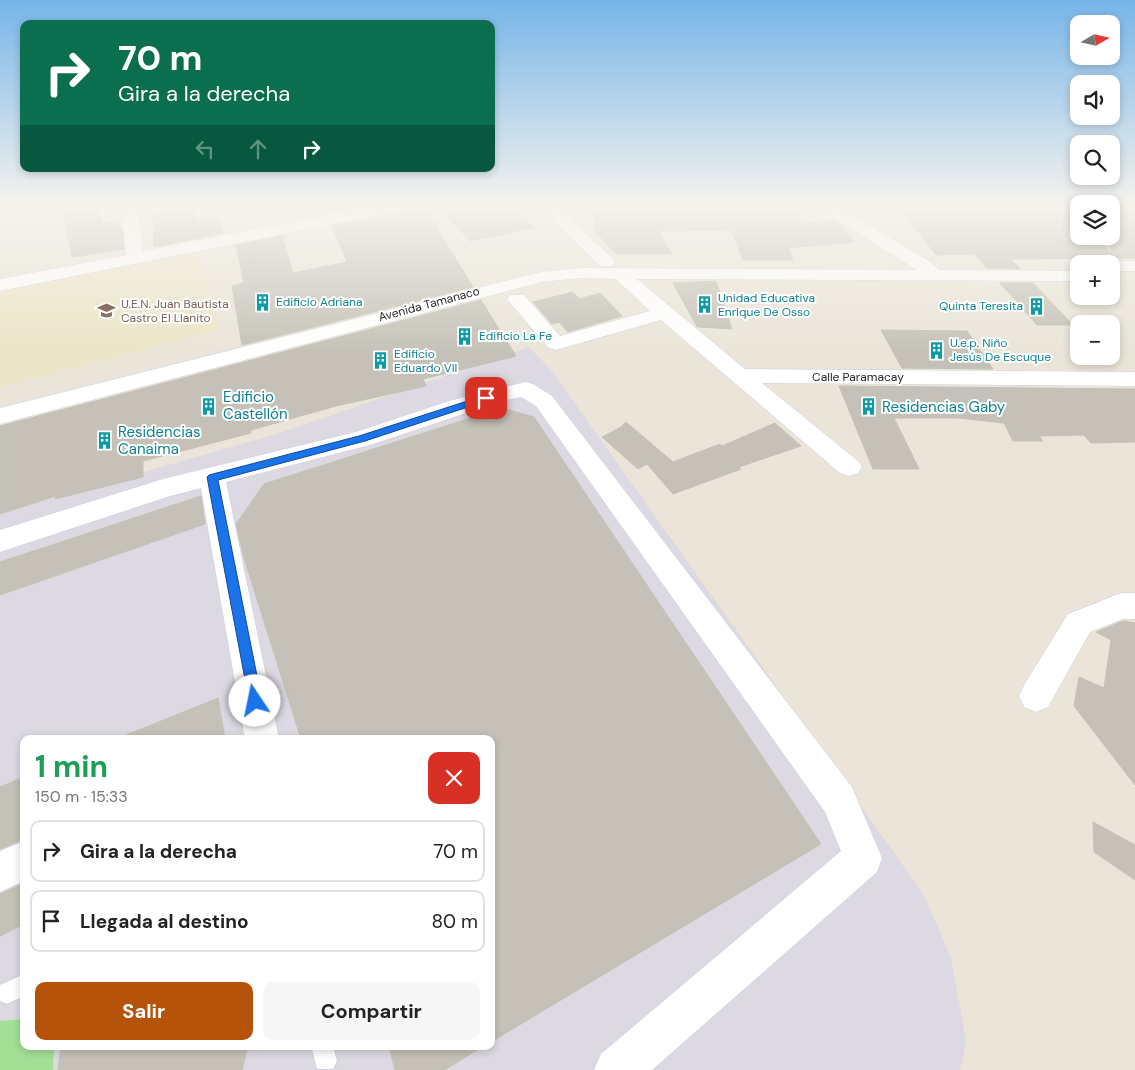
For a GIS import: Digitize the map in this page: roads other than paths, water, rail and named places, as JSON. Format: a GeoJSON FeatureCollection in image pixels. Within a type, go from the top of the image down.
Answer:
{"type":"FeatureCollection","features":[{"type":"Feature","properties":{"kind":"street"},"geometry":{"type":"LineString","coordinates":[[135,254],[135,258]]}},
{"type":"Feature","properties":{"kind":"street"},"geometry":{"type":"LineString","coordinates":[[0,285],[156,254]]}},
{"type":"Feature","properties":{"kind":"street"},"geometry":{"type":"LineString","coordinates":[[598,254],[664,313],[849,467]]}},
{"type":"Feature","properties":{"kind":"street"},"geometry":{"type":"LineString","coordinates":[[902,254],[928,270]]}},
{"type":"Feature","properties":{"kind":"street","name":"Avenida Tamanaco"},"geometry":{"type":"LineString","coordinates":[[0,401],[515,270],[549,264],[613,268],[928,270],[1070,266]]}},
{"type":"Feature","properties":{"kind":"street"},"geometry":{"type":"LineString","coordinates":[[1120,266],[1135,266]]}},
{"type":"Feature","properties":{"kind":"street","name":"Avenida Tamanaco"},"geometry":{"type":"LineString","coordinates":[[0,416],[516,282],[560,274],[613,268]]}},
{"type":"Feature","properties":{"kind":"street","name":"Avenida Tamanaco"},"geometry":{"type":"LineString","coordinates":[[928,270],[1070,276]]}},
{"type":"Feature","properties":{"kind":"street"},"geometry":{"type":"LineString","coordinates":[[1120,276],[1135,276]]}},
{"type":"Feature","properties":{"kind":"street"},"geometry":{"type":"LineString","coordinates":[[517,299],[556,344],[664,313]]}},
{"type":"Feature","properties":{"kind":"street","name":"Calle Paramacay"},"geometry":{"type":"LineString","coordinates":[[740,376],[1135,379]]}},
{"type":"Feature","properties":{"kind":"street"},"geometry":{"type":"LineString","coordinates":[[0,541],[163,488],[361,439],[458,406],[500,394],[525,389],[544,401],[839,800],[863,858],[617,1070]]}},
{"type":"Feature","properties":{"kind":"street"},"geometry":{"type":"LineString","coordinates":[[212,477],[261,735]]}},
{"type":"Feature","properties":{"kind":"street"},"geometry":{"type":"LineString","coordinates":[[1036,696],[1080,623],[1121,606],[1135,606]]}},
{"type":"Feature","properties":{"kind":"street"},"geometry":{"type":"LineString","coordinates":[[0,872],[20,862]]}},
{"type":"Feature","properties":{"kind":"place","name":"Edificio Adriana"},"geometry":{"type":"Point","coordinates":[262,302]}},
{"type":"Feature","properties":{"kind":"place","name":"Unidad Educativa Enrique De Osso"},"geometry":{"type":"Point","coordinates":[704,305]}},
{"type":"Feature","properties":{"kind":"place","name":"Quinta Teresita"},"geometry":{"type":"Point","coordinates":[1037,306]}},
{"type":"Feature","properties":{"kind":"place","name":"U.E.N. Juan Bautista Castro El Llanito"},"geometry":{"type":"Point","coordinates":[107,311]}},
{"type":"Feature","properties":{"kind":"place","name":"Edificio La Fe"},"geometry":{"type":"Point","coordinates":[465,336]}},
{"type":"Feature","properties":{"kind":"place","name":"U.e.p. Niño Jesús De Escuque"},"geometry":{"type":"Point","coordinates":[936,350]}},
{"type":"Feature","properties":{"kind":"place","name":"Edificio Eduardo VII"},"geometry":{"type":"Point","coordinates":[380,361]}},
{"type":"Feature","properties":{"kind":"place","name":"Edificio Castellón"},"geometry":{"type":"Point","coordinates":[209,406]}},
{"type":"Feature","properties":{"kind":"place","name":"Residencias Gaby"},"geometry":{"type":"Point","coordinates":[868,407]}},
{"type":"Feature","properties":{"kind":"place","name":"Residencias Canaima"},"geometry":{"type":"Point","coordinates":[104,441]}}]}
